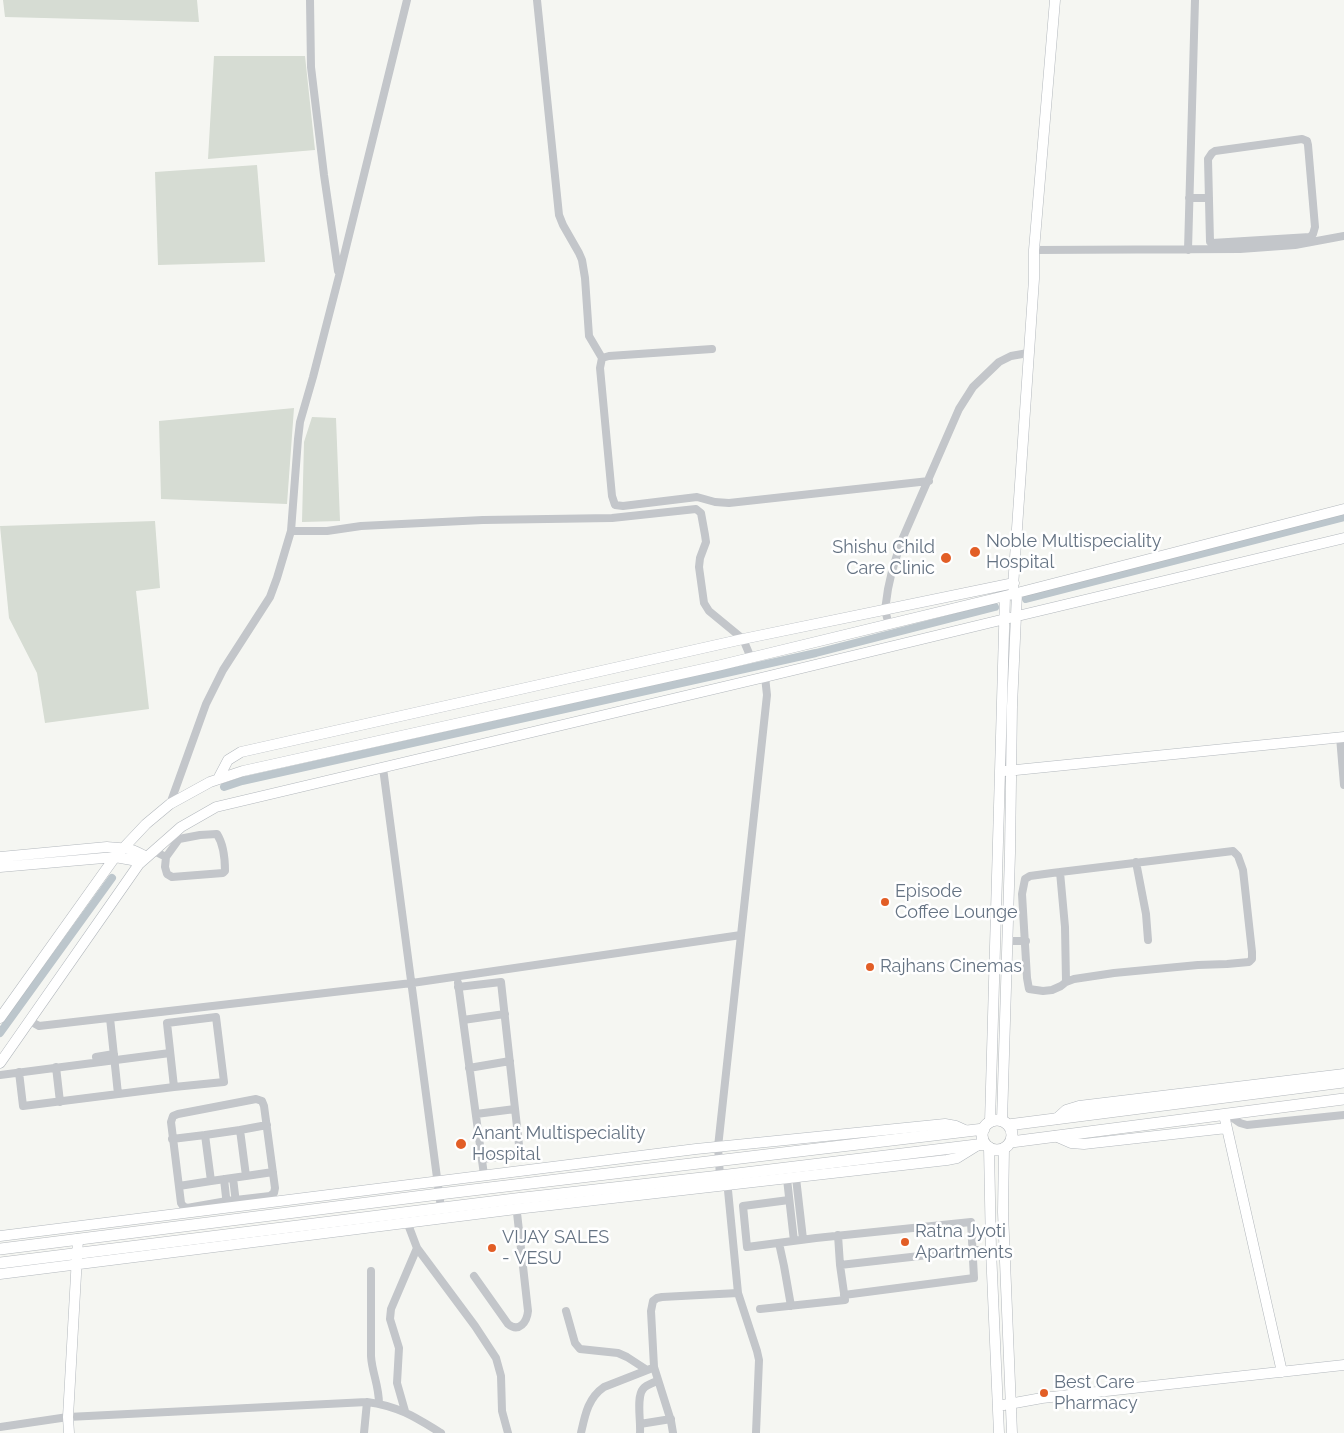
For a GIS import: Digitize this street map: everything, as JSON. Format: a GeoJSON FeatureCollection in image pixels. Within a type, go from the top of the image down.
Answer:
{"type":"FeatureCollection","features":[{"type":"Feature","properties":{"kind":"main road"},"geometry":{"type":"LineString","coordinates":[[0,1249],[967,1131],[996,1124],[1056,1119],[1344,1082]]}},
{"type":"Feature","properties":{"kind":"main road"},"geometry":{"type":"LineString","coordinates":[[0,1263],[78,1252],[405,1218],[441,1208],[516,1204],[984,1145],[999,1150],[1007,1145],[1055,1136],[1344,1099]]}},
{"type":"Feature","properties":{"kind":"main road"},"geometry":{"type":"LineString","coordinates":[[996,1124],[1012,1133],[1007,1145]]}},
{"type":"Feature","properties":{"kind":"main road"},"geometry":{"type":"LineString","coordinates":[[984,1145],[983,1139],[996,1124]]}},
{"type":"Feature","properties":{"kind":"street"},"geometry":{"type":"LineString","coordinates":[[310,0],[311,67],[339,276]]}},
{"type":"Feature","properties":{"kind":"street"},"geometry":{"type":"LineString","coordinates":[[170,804],[206,704],[223,670],[270,597],[291,532],[298,430],[339,276],[407,0]]}},
{"type":"Feature","properties":{"kind":"street"},"geometry":{"type":"LineString","coordinates":[[537,0],[559,215],[562,225],[582,260],[590,336],[602,358],[600,368],[612,496],[615,505],[697,497],[715,502],[729,503],[929,481]]}},
{"type":"Feature","properties":{"kind":"street"},"geometry":{"type":"LineString","coordinates":[[996,1124],[998,856],[1005,618],[1012,591],[1034,279],[1034,250],[1055,0]]}},
{"type":"Feature","properties":{"kind":"street"},"geometry":{"type":"LineString","coordinates":[[1188,250],[1195,0]]}},
{"type":"Feature","properties":{"kind":"street"},"geometry":{"type":"LineString","coordinates":[[1034,250],[1188,250],[1252,244],[1310,237],[1315,227],[1307,141],[1302,139],[1215,151],[1212,153],[1208,159],[1210,242],[1212,243],[1252,244],[1295,245],[1344,236]]}},
{"type":"Feature","properties":{"kind":"street"},"geometry":{"type":"LineString","coordinates":[[1190,198],[1209,198]]}},
{"type":"Feature","properties":{"kind":"street"},"geometry":{"type":"LineString","coordinates":[[602,358],[712,349]]}},
{"type":"Feature","properties":{"kind":"street"},"geometry":{"type":"LineString","coordinates":[[889,624],[885,610],[889,579],[901,542],[959,409],[968,393],[998,362],[1011,356],[1028,353]]}},
{"type":"Feature","properties":{"kind":"street"},"geometry":{"type":"LineString","coordinates":[[291,532],[327,531],[361,526],[483,520],[606,518],[696,509],[702,516],[706,542],[699,567],[704,603],[709,611],[743,639],[751,658]]}},
{"type":"Feature","properties":{"kind":"street"},"geometry":{"type":"LineString","coordinates":[[0,1018],[115,857],[146,824],[170,804],[210,782],[243,771],[751,658],[1344,509]]}},
{"type":"Feature","properties":{"kind":"street"},"geometry":{"type":"LineString","coordinates":[[0,1063],[146,857],[181,826],[216,807],[1344,538]]}},
{"type":"Feature","properties":{"kind":"street"},"geometry":{"type":"LineString","coordinates":[[218,780],[228,760],[241,752],[743,639],[885,610],[1012,591]]}},
{"type":"Feature","properties":{"kind":"street"},"geometry":{"type":"LineString","coordinates":[[996,1124],[1008,940],[1012,706],[1016,616],[1012,591]]}},
{"type":"Feature","properties":{"kind":"street"},"geometry":{"type":"LineString","coordinates":[[756,1433],[758,1351],[738,1293],[725,1179],[718,1161],[718,1147],[767,695],[765,677]]}},
{"type":"Feature","properties":{"kind":"street"},"geometry":{"type":"LineString","coordinates":[[1000,771],[1342,737],[1344,785]]}},
{"type":"Feature","properties":{"kind":"street"},"geometry":{"type":"LineString","coordinates":[[383,768],[441,1208]]}},
{"type":"Feature","properties":{"kind":"street"},"geometry":{"type":"LineString","coordinates":[[217,834],[224,854],[226,871],[223,873],[172,877],[167,874],[166,857],[179,839],[217,834]]}},
{"type":"Feature","properties":{"kind":"street"},"geometry":{"type":"LineString","coordinates":[[0,857],[107,847],[136,850],[146,857]]}},
{"type":"Feature","properties":{"kind":"street"},"geometry":{"type":"LineString","coordinates":[[1233,851],[1238,856],[1243,870],[1252,959],[1244,963],[1198,965],[1114,973],[1074,979],[1052,990],[1029,989],[1022,894],[1025,879],[1030,876],[1060,872],[1233,851]]}},
{"type":"Feature","properties":{"kind":"street"},"geometry":{"type":"LineString","coordinates":[[0,867],[115,857],[132,860],[146,857],[166,857]]}},
{"type":"Feature","properties":{"kind":"street"},"geometry":{"type":"LineString","coordinates":[[1136,862],[1146,914],[1148,940]]}},
{"type":"Feature","properties":{"kind":"street"},"geometry":{"type":"LineString","coordinates":[[1060,872],[1065,926],[1066,982]]}},
{"type":"Feature","properties":{"kind":"street"},"geometry":{"type":"LineString","coordinates":[[1008,926],[1024,925]]}},
{"type":"Feature","properties":{"kind":"street"},"geometry":{"type":"LineString","coordinates":[[30,1021],[39,1026],[412,983],[741,935]]}},
{"type":"Feature","properties":{"kind":"street"},"geometry":{"type":"LineString","coordinates":[[1008,940],[1026,941]]}},
{"type":"Feature","properties":{"kind":"street"},"geometry":{"type":"LineString","coordinates":[[457,976],[484,1175]]}},
{"type":"Feature","properties":{"kind":"street"},"geometry":{"type":"LineString","coordinates":[[458,987],[501,982],[520,1154],[482,1158]]}},
{"type":"Feature","properties":{"kind":"street"},"geometry":{"type":"LineString","coordinates":[[463,1020],[505,1014]]}},
{"type":"Feature","properties":{"kind":"street"},"geometry":{"type":"LineString","coordinates":[[16,1071],[23,1106],[224,1082],[216,1017],[167,1023],[174,1087]]}},
{"type":"Feature","properties":{"kind":"street"},"geometry":{"type":"LineString","coordinates":[[110,1018],[118,1094]]}},
{"type":"Feature","properties":{"kind":"street"},"geometry":{"type":"LineString","coordinates":[[0,1075],[114,1057],[170,1053]]}},
{"type":"Feature","properties":{"kind":"street"},"geometry":{"type":"LineString","coordinates":[[0,1070],[16,1071],[56,1067],[114,1057]]}},
{"type":"Feature","properties":{"kind":"street"},"geometry":{"type":"LineString","coordinates":[[469,1068],[510,1061]]}},
{"type":"Feature","properties":{"kind":"street"},"geometry":{"type":"LineString","coordinates":[[56,1067],[60,1102]]}},
{"type":"Feature","properties":{"kind":"street"},"geometry":{"type":"LineString","coordinates":[[1056,1119],[1066,1110],[1072,1108],[1344,1074]]}},
{"type":"Feature","properties":{"kind":"street"},"geometry":{"type":"LineString","coordinates":[[0,1236],[232,1204],[270,1196],[274,1193],[275,1188],[267,1125],[262,1101],[256,1099],[172,1116],[172,1140],[180,1203],[183,1206],[187,1208],[232,1204],[718,1147],[945,1124],[967,1131]]}},
{"type":"Feature","properties":{"kind":"street"},"geometry":{"type":"LineString","coordinates":[[476,1114],[515,1109]]}},
{"type":"Feature","properties":{"kind":"street"},"geometry":{"type":"LineString","coordinates":[[1225,1114],[1247,1125],[1344,1115]]}},
{"type":"Feature","properties":{"kind":"street"},"geometry":{"type":"LineString","coordinates":[[1225,1114],[1282,1372]]}},
{"type":"Feature","properties":{"kind":"street"},"geometry":{"type":"LineString","coordinates":[[172,1140],[267,1125]]}},
{"type":"Feature","properties":{"kind":"street"},"geometry":{"type":"LineString","coordinates":[[1055,1136],[1071,1143],[1084,1144],[1227,1128]]}},
{"type":"Feature","properties":{"kind":"street"},"geometry":{"type":"LineString","coordinates":[[240,1130],[246,1176]]}},
{"type":"Feature","properties":{"kind":"street"},"geometry":{"type":"LineString","coordinates":[[205,1135],[211,1181]]}},
{"type":"Feature","properties":{"kind":"street"},"geometry":{"type":"LineString","coordinates":[[725,1179],[791,1178],[952,1159],[984,1145],[991,1250],[999,1433]]}},
{"type":"Feature","properties":{"kind":"street"},"geometry":{"type":"LineString","coordinates":[[1007,1145],[1003,1212],[1012,1433]]}},
{"type":"Feature","properties":{"kind":"street"},"geometry":{"type":"LineString","coordinates":[[179,1186],[273,1172]]}},
{"type":"Feature","properties":{"kind":"street"},"geometry":{"type":"LineString","coordinates":[[232,1204],[234,1178]]}},
{"type":"Feature","properties":{"kind":"street"},"geometry":{"type":"LineString","coordinates":[[791,1178],[789,1200],[794,1241]]}},
{"type":"Feature","properties":{"kind":"street"},"geometry":{"type":"LineString","coordinates":[[791,1178],[803,1240]]}},
{"type":"Feature","properties":{"kind":"street"},"geometry":{"type":"LineString","coordinates":[[224,1179],[232,1204]]}},
{"type":"Feature","properties":{"kind":"street"},"geometry":{"type":"LineString","coordinates":[[789,1200],[742,1206],[747,1247],[971,1222],[974,1278],[844,1295]]}},
{"type":"Feature","properties":{"kind":"street"},"geometry":{"type":"LineString","coordinates":[[0,1274],[516,1204],[528,1311],[526,1320],[515,1328],[511,1327],[474,1276]]}},
{"type":"Feature","properties":{"kind":"street"},"geometry":{"type":"LineString","coordinates":[[405,1218],[417,1248],[475,1326],[496,1358],[502,1376],[502,1411],[508,1433]]}},
{"type":"Feature","properties":{"kind":"street"},"geometry":{"type":"LineString","coordinates":[[760,1309],[845,1300],[838,1236]]}},
{"type":"Feature","properties":{"kind":"street"},"geometry":{"type":"LineString","coordinates":[[69,1433],[68,1417],[78,1239]]}},
{"type":"Feature","properties":{"kind":"street"},"geometry":{"type":"LineString","coordinates":[[779,1243],[791,1306]]}},
{"type":"Feature","properties":{"kind":"street"},"geometry":{"type":"LineString","coordinates":[[405,1411],[397,1383],[399,1348],[390,1314],[417,1248]]}},
{"type":"Feature","properties":{"kind":"street"},"geometry":{"type":"LineString","coordinates":[[840,1265],[973,1250],[991,1250]]}},
{"type":"Feature","properties":{"kind":"street"},"geometry":{"type":"LineString","coordinates":[[371,1270],[371,1356],[378,1388],[379,1404]]}},
{"type":"Feature","properties":{"kind":"street"},"geometry":{"type":"LineString","coordinates":[[650,1369],[653,1301],[662,1297],[738,1293]]}},
{"type":"Feature","properties":{"kind":"street"},"geometry":{"type":"LineString","coordinates":[[566,1311],[575,1343],[580,1349],[622,1354],[650,1369],[657,1381],[671,1419],[673,1433]]}},
{"type":"Feature","properties":{"kind":"street"},"geometry":{"type":"LineString","coordinates":[[998,1406],[1042,1398],[1344,1365]]}},
{"type":"Feature","properties":{"kind":"street"},"geometry":{"type":"LineString","coordinates":[[581,1433],[589,1404],[598,1392],[604,1387],[650,1369]]}},
{"type":"Feature","properties":{"kind":"street"},"geometry":{"type":"LineString","coordinates":[[657,1381],[642,1391],[640,1400],[640,1429],[671,1419]]}},
{"type":"Feature","properties":{"kind":"street"},"geometry":{"type":"LineString","coordinates":[[0,1427],[68,1417],[367,1402],[405,1411],[441,1433]]}},
{"type":"Feature","properties":{"kind":"street"},"geometry":{"type":"LineString","coordinates":[[364,1433],[367,1402]]}},
{"type":"Feature","properties":{"kind":"shaded area"},"geometry":{"type":"Polygon","coordinates":[[[3,0],[197,0],[199,22],[5,17],[3,0]]]}},
{"type":"Feature","properties":{"kind":"shaded area"},"geometry":{"type":"Polygon","coordinates":[[[214,56],[305,56],[315,150],[208,159],[214,56]]]}},
{"type":"Feature","properties":{"kind":"shaded area"},"geometry":{"type":"Polygon","coordinates":[[[257,165],[265,262],[158,265],[155,172],[257,165]]]}},
{"type":"Feature","properties":{"kind":"shaded area"},"geometry":{"type":"Polygon","coordinates":[[[294,408],[287,504],[161,499],[159,421],[294,408]]]}},
{"type":"Feature","properties":{"kind":"shaded area"},"geometry":{"type":"Polygon","coordinates":[[[312,417],[336,418],[340,521],[302,522],[304,442],[312,417]]]}},
{"type":"Feature","properties":{"kind":"shaded area"},"geometry":{"type":"Polygon","coordinates":[[[155,521],[160,588],[136,591],[149,709],[45,723],[37,673],[9,618],[0,526],[155,521]]]}},
{"type":"Feature","properties":{"kind":"waterway"},"geometry":{"type":"LineString","coordinates":[[1026,599],[1344,517]]}},
{"type":"Feature","properties":{"kind":"waterway"},"geometry":{"type":"LineString","coordinates":[[224,787],[242,781],[816,653],[995,607]]}},
{"type":"Feature","properties":{"kind":"waterway"},"geometry":{"type":"LineString","coordinates":[[0,1033],[112,878]]}},
{"type":"Feature","properties":{"kind":"place","name":"Noble Multispeciality Hospital"},"geometry":{"type":"Point","coordinates":[975,552]}},
{"type":"Feature","properties":{"kind":"place","name":"Shishu Child Care Clinic"},"geometry":{"type":"Point","coordinates":[946,558]}},
{"type":"Feature","properties":{"kind":"place","name":"Episode Coffee Lounge"},"geometry":{"type":"Point","coordinates":[885,902]}},
{"type":"Feature","properties":{"kind":"place","name":"Rajhans Cinemas"},"geometry":{"type":"Point","coordinates":[870,967]}},
{"type":"Feature","properties":{"kind":"place","name":"Anant Multispeciality Hospital"},"geometry":{"type":"Point","coordinates":[461,1144]}},
{"type":"Feature","properties":{"kind":"place","name":"Ratna Jyoti Apartments"},"geometry":{"type":"Point","coordinates":[905,1242]}},
{"type":"Feature","properties":{"kind":"place","name":"VIJAY SALES - VESU"},"geometry":{"type":"Point","coordinates":[492,1248]}},
{"type":"Feature","properties":{"kind":"place","name":"Best Care Pharmacy"},"geometry":{"type":"Point","coordinates":[1044,1393]}}]}
